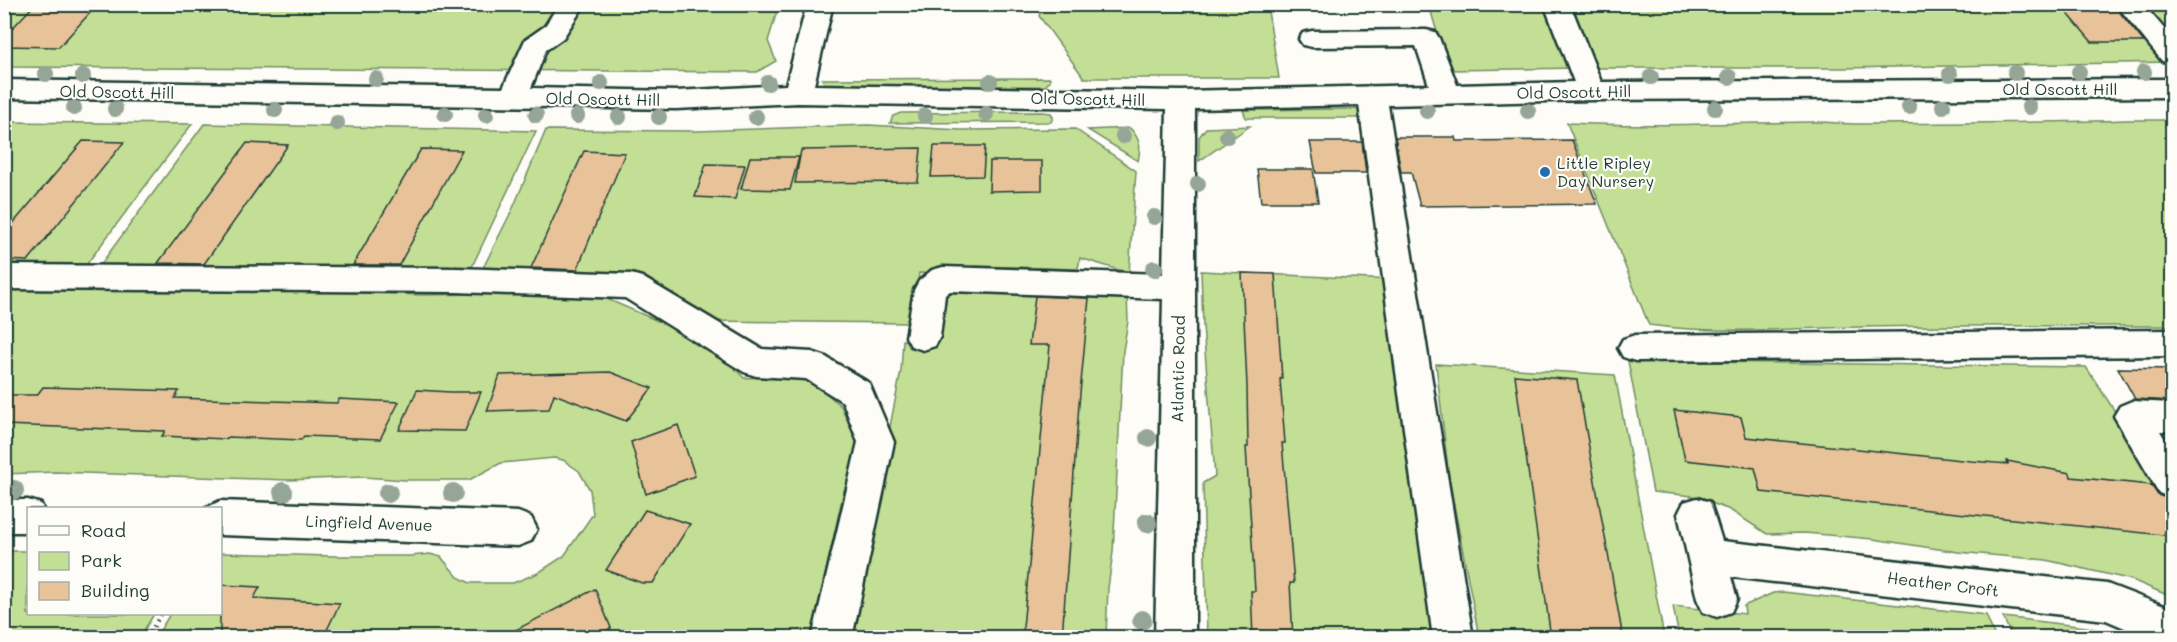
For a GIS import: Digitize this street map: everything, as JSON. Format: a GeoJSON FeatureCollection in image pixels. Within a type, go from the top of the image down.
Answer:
{"type":"FeatureCollection","features":[{"type":"Feature","properties":{"kind":"street"},"geometry":{"type":"LineString","coordinates":[[513,98],[534,46],[554,32],[572,4]]}},
{"type":"Feature","properties":{"kind":"street"},"geometry":{"type":"LineString","coordinates":[[798,94],[820,4]]}},
{"type":"Feature","properties":{"kind":"street"},"geometry":{"type":"LineString","coordinates":[[1557,4],[1591,91]]}},
{"type":"Feature","properties":{"kind":"street"},"geometry":{"type":"LineString","coordinates":[[2129,4],[2172,55]]}},
{"type":"Feature","properties":{"kind":"street"},"geometry":{"type":"LineString","coordinates":[[1312,39],[1426,38],[1446,94]]}},
{"type":"Feature","properties":{"kind":"street","name":"Old Oscott Hill"},"geometry":{"type":"LineString","coordinates":[[4,89],[676,100],[798,94],[1181,100],[1372,94],[1591,91],[2172,88]]}},
{"type":"Feature","properties":{"kind":"street"},"geometry":{"type":"LineString","coordinates":[[1372,94],[1453,638]]}},
{"type":"Feature","properties":{"kind":"street","name":"Atlantic Road"},"geometry":{"type":"LineString","coordinates":[[1175,638],[1181,100]]}},
{"type":"Feature","properties":{"kind":"street"},"geometry":{"type":"LineString","coordinates":[[4,277],[456,280],[631,286],[756,362],[813,366],[857,393],[876,442],[832,638]]}},
{"type":"Feature","properties":{"kind":"street"},"geometry":{"type":"LineString","coordinates":[[923,337],[930,290],[943,279],[1179,286]]}},
{"type":"Feature","properties":{"kind":"street"},"geometry":{"type":"LineString","coordinates":[[1635,348],[2172,344]]}},
{"type":"Feature","properties":{"kind":"street"},"geometry":{"type":"LineString","coordinates":[[2172,417],[2132,416],[2172,482]]}},
{"type":"Feature","properties":{"kind":"street"},"geometry":{"type":"LineString","coordinates":[[1697,514],[1717,599]]}},
{"type":"Feature","properties":{"kind":"street"},"geometry":{"type":"LineString","coordinates":[[4,516],[27,516]]}},
{"type":"Feature","properties":{"kind":"street","name":"Lingfield Avenue"},"geometry":{"type":"LineString","coordinates":[[222,518],[518,529]]}},
{"type":"Feature","properties":{"kind":"street","name":"Heather Croft"},"geometry":{"type":"LineString","coordinates":[[1707,557],[2107,603],[2160,623],[2172,632]]}},
{"type":"Feature","properties":{"kind":"path"},"geometry":{"type":"LineString","coordinates":[[147,638],[160,615]]}},
{"type":"Feature","properties":{"kind":"green space"},"geometry":{"type":"Polygon","coordinates":[[[7,5],[779,5],[768,41],[776,61],[757,72],[5,67],[4,8],[7,5]]]}},
{"type":"Feature","properties":{"kind":"green space"},"geometry":{"type":"Polygon","coordinates":[[[1043,5],[1267,5],[1279,78],[1084,78],[1039,16],[1043,5]]]}},
{"type":"Feature","properties":{"kind":"green space"},"geometry":{"type":"Polygon","coordinates":[[[1429,5],[1553,5],[1578,68],[1448,70],[1429,5]]]}},
{"type":"Feature","properties":{"kind":"green space"},"geometry":{"type":"Polygon","coordinates":[[[1566,5],[2122,5],[2170,62],[1842,68],[1592,68],[1566,5]]]}},
{"type":"Feature","properties":{"kind":"green space"},"geometry":{"type":"Polygon","coordinates":[[[2136,5],[2172,5],[2172,49],[2136,5]]]}},
{"type":"Feature","properties":{"kind":"green space"},"geometry":{"type":"Polygon","coordinates":[[[1050,78],[1045,86],[832,88],[825,85],[822,79],[1050,78]]]}},
{"type":"Feature","properties":{"kind":"green space"},"geometry":{"type":"Polygon","coordinates":[[[1243,110],[1363,110],[1368,118],[1246,118],[1243,110]]]}},
{"type":"Feature","properties":{"kind":"green space"},"geometry":{"type":"Polygon","coordinates":[[[901,113],[1051,113],[1053,117],[1051,122],[890,123],[893,116],[901,113]]]}},
{"type":"Feature","properties":{"kind":"green space"},"geometry":{"type":"Polygon","coordinates":[[[2172,120],[2172,326],[1940,326],[1702,330],[1649,325],[1567,123],[1660,125],[1816,122],[1857,124],[2172,120]]]}},
{"type":"Feature","properties":{"kind":"green space"},"geometry":{"type":"Polygon","coordinates":[[[4,122],[192,124],[83,269],[5,269],[4,122]]]}},
{"type":"Feature","properties":{"kind":"green space"},"geometry":{"type":"Polygon","coordinates":[[[204,124],[536,131],[468,275],[98,268],[204,124]]]}},
{"type":"Feature","properties":{"kind":"green space"},"geometry":{"type":"Polygon","coordinates":[[[868,125],[961,130],[1075,129],[1136,171],[1129,273],[1080,258],[1078,269],[975,266],[975,274],[919,273],[912,323],[706,321],[637,276],[480,274],[513,208],[546,130],[698,131],[868,125]]]}},
{"type":"Feature","properties":{"kind":"green space"},"geometry":{"type":"Polygon","coordinates":[[[1250,126],[1199,161],[1199,137],[1206,128],[1250,126]]]}},
{"type":"Feature","properties":{"kind":"green space"},"geometry":{"type":"Polygon","coordinates":[[[1130,128],[1139,144],[1138,161],[1088,130],[1130,128]]]}},
{"type":"Feature","properties":{"kind":"green space"},"geometry":{"type":"Polygon","coordinates":[[[1201,271],[1392,280],[1443,637],[1207,637],[1203,483],[1215,476],[1201,271]]]}},
{"type":"Feature","properties":{"kind":"green space"},"geometry":{"type":"Polygon","coordinates":[[[4,288],[171,291],[247,289],[422,295],[533,293],[607,299],[672,327],[733,366],[744,378],[805,375],[841,406],[861,453],[844,490],[811,637],[156,637],[169,615],[222,615],[222,553],[330,556],[430,554],[441,557],[458,577],[470,583],[513,583],[538,573],[564,556],[593,514],[590,490],[579,471],[563,460],[554,458],[501,463],[469,480],[405,480],[364,477],[288,480],[55,472],[5,474],[4,288]]]}},
{"type":"Feature","properties":{"kind":"green space"},"geometry":{"type":"Polygon","coordinates":[[[948,288],[1127,294],[1128,321],[1123,351],[1113,552],[1108,588],[1106,637],[848,638],[901,371],[903,340],[932,343],[938,313],[948,288]]]}},
{"type":"Feature","properties":{"kind":"green space"},"geometry":{"type":"Polygon","coordinates":[[[1628,361],[2086,367],[2172,499],[2172,597],[2132,580],[2046,560],[1958,552],[1873,539],[1805,533],[1767,534],[1730,510],[1693,496],[1653,492],[1628,361]]]}},
{"type":"Feature","properties":{"kind":"green space"},"geometry":{"type":"Polygon","coordinates":[[[1436,364],[1615,375],[1664,637],[1479,637],[1449,478],[1436,364]]]}},
{"type":"Feature","properties":{"kind":"green space"},"geometry":{"type":"Polygon","coordinates":[[[5,551],[27,551],[27,615],[153,615],[140,637],[5,637],[5,551]]]}},
{"type":"Feature","properties":{"kind":"green space"},"geometry":{"type":"Polygon","coordinates":[[[1783,592],[1986,615],[1995,637],[1679,637],[1673,606],[1745,614],[1744,606],[1773,593],[1783,592]]]}},
{"type":"Feature","properties":{"kind":"green space"},"geometry":{"type":"Polygon","coordinates":[[[2003,617],[2086,627],[2125,637],[2012,637],[2003,617]]]}},
{"type":"Feature","properties":{"kind":"building"},"geometry":{"type":"Polygon","coordinates":[[[35,4],[98,4],[59,47],[4,46],[4,37],[35,4]]]}},
{"type":"Feature","properties":{"kind":"building"},"geometry":{"type":"Polygon","coordinates":[[[2064,9],[2117,9],[2144,42],[2092,42],[2064,9]]]}},
{"type":"Feature","properties":{"kind":"building"},"geometry":{"type":"Polygon","coordinates":[[[1395,137],[1455,137],[1456,141],[1572,140],[1597,204],[1420,206],[1411,172],[1401,172],[1395,137]]]}},
{"type":"Feature","properties":{"kind":"building"},"geometry":{"type":"Polygon","coordinates":[[[83,141],[124,142],[28,261],[4,260],[4,234],[83,141]]]}},
{"type":"Feature","properties":{"kind":"building"},"geometry":{"type":"Polygon","coordinates":[[[1310,142],[1362,142],[1366,173],[1316,173],[1310,142]]]}},
{"type":"Feature","properties":{"kind":"building"},"geometry":{"type":"Polygon","coordinates":[[[247,143],[288,145],[204,264],[158,263],[247,143]]]}},
{"type":"Feature","properties":{"kind":"building"},"geometry":{"type":"Polygon","coordinates":[[[934,146],[985,146],[983,176],[931,177],[934,146]]]}},
{"type":"Feature","properties":{"kind":"building"},"geometry":{"type":"Polygon","coordinates":[[[921,148],[918,182],[795,183],[801,150],[921,148]]]}},
{"type":"Feature","properties":{"kind":"building"},"geometry":{"type":"Polygon","coordinates":[[[421,149],[462,150],[399,265],[353,265],[421,149]]]}},
{"type":"Feature","properties":{"kind":"building"},"geometry":{"type":"Polygon","coordinates":[[[584,151],[625,153],[577,270],[531,268],[584,151]]]}},
{"type":"Feature","properties":{"kind":"building"},"geometry":{"type":"Polygon","coordinates":[[[750,157],[799,157],[790,190],[741,189],[750,157]]]}},
{"type":"Feature","properties":{"kind":"building"},"geometry":{"type":"Polygon","coordinates":[[[990,161],[1042,161],[1042,190],[989,191],[990,161]]]}},
{"type":"Feature","properties":{"kind":"building"},"geometry":{"type":"Polygon","coordinates":[[[706,164],[745,165],[735,199],[695,197],[706,164]]]}},
{"type":"Feature","properties":{"kind":"building"},"geometry":{"type":"Polygon","coordinates":[[[1257,169],[1313,169],[1318,202],[1261,202],[1257,169]]]}},
{"type":"Feature","properties":{"kind":"building"},"geometry":{"type":"Polygon","coordinates":[[[1242,273],[1275,274],[1285,443],[1282,443],[1294,583],[1290,583],[1293,638],[1253,638],[1251,591],[1255,591],[1246,447],[1248,447],[1247,386],[1242,273]]]}},
{"type":"Feature","properties":{"kind":"building"},"geometry":{"type":"Polygon","coordinates":[[[1035,296],[1089,298],[1062,638],[1022,638],[1050,345],[1029,345],[1035,296]]]}},
{"type":"Feature","properties":{"kind":"building"},"geometry":{"type":"Polygon","coordinates":[[[2118,368],[2172,369],[2172,401],[2135,399],[2118,368]]]}},
{"type":"Feature","properties":{"kind":"building"},"geometry":{"type":"Polygon","coordinates":[[[610,372],[652,388],[626,421],[554,394],[549,409],[487,411],[500,375],[610,372]]]}},
{"type":"Feature","properties":{"kind":"building"},"geometry":{"type":"Polygon","coordinates":[[[1515,375],[1577,380],[1623,638],[1551,638],[1515,375]]]}},
{"type":"Feature","properties":{"kind":"building"},"geometry":{"type":"Polygon","coordinates":[[[43,387],[179,391],[175,398],[337,403],[339,399],[399,402],[380,439],[304,436],[301,440],[228,437],[226,439],[162,436],[165,431],[4,425],[4,395],[37,395],[43,387]]]}},
{"type":"Feature","properties":{"kind":"building"},"geometry":{"type":"Polygon","coordinates":[[[417,390],[481,392],[465,431],[399,430],[417,390]]]}},
{"type":"Feature","properties":{"kind":"building"},"geometry":{"type":"Polygon","coordinates":[[[1674,410],[1741,417],[1746,437],[1971,461],[2008,464],[2007,461],[2070,473],[2071,477],[2151,485],[2158,495],[2172,500],[2172,536],[1761,492],[1755,468],[1685,460],[1674,410]]]}},
{"type":"Feature","properties":{"kind":"building"},"geometry":{"type":"Polygon","coordinates":[[[678,425],[695,476],[646,494],[631,442],[678,425]]]}},
{"type":"Feature","properties":{"kind":"building"},"geometry":{"type":"Polygon","coordinates":[[[645,510],[690,524],[653,583],[642,583],[606,570],[645,510]]]}},
{"type":"Feature","properties":{"kind":"building"},"geometry":{"type":"Polygon","coordinates":[[[222,585],[260,587],[254,598],[340,603],[323,638],[220,638],[222,585]]]}},
{"type":"Feature","properties":{"kind":"building"},"geometry":{"type":"Polygon","coordinates":[[[595,589],[611,628],[592,638],[500,638],[595,589]]]}},
{"type":"Feature","properties":{"kind":"place","name":"Little Ripley Day Nursery"},"geometry":{"type":"Point","coordinates":[1545,172]}}]}
